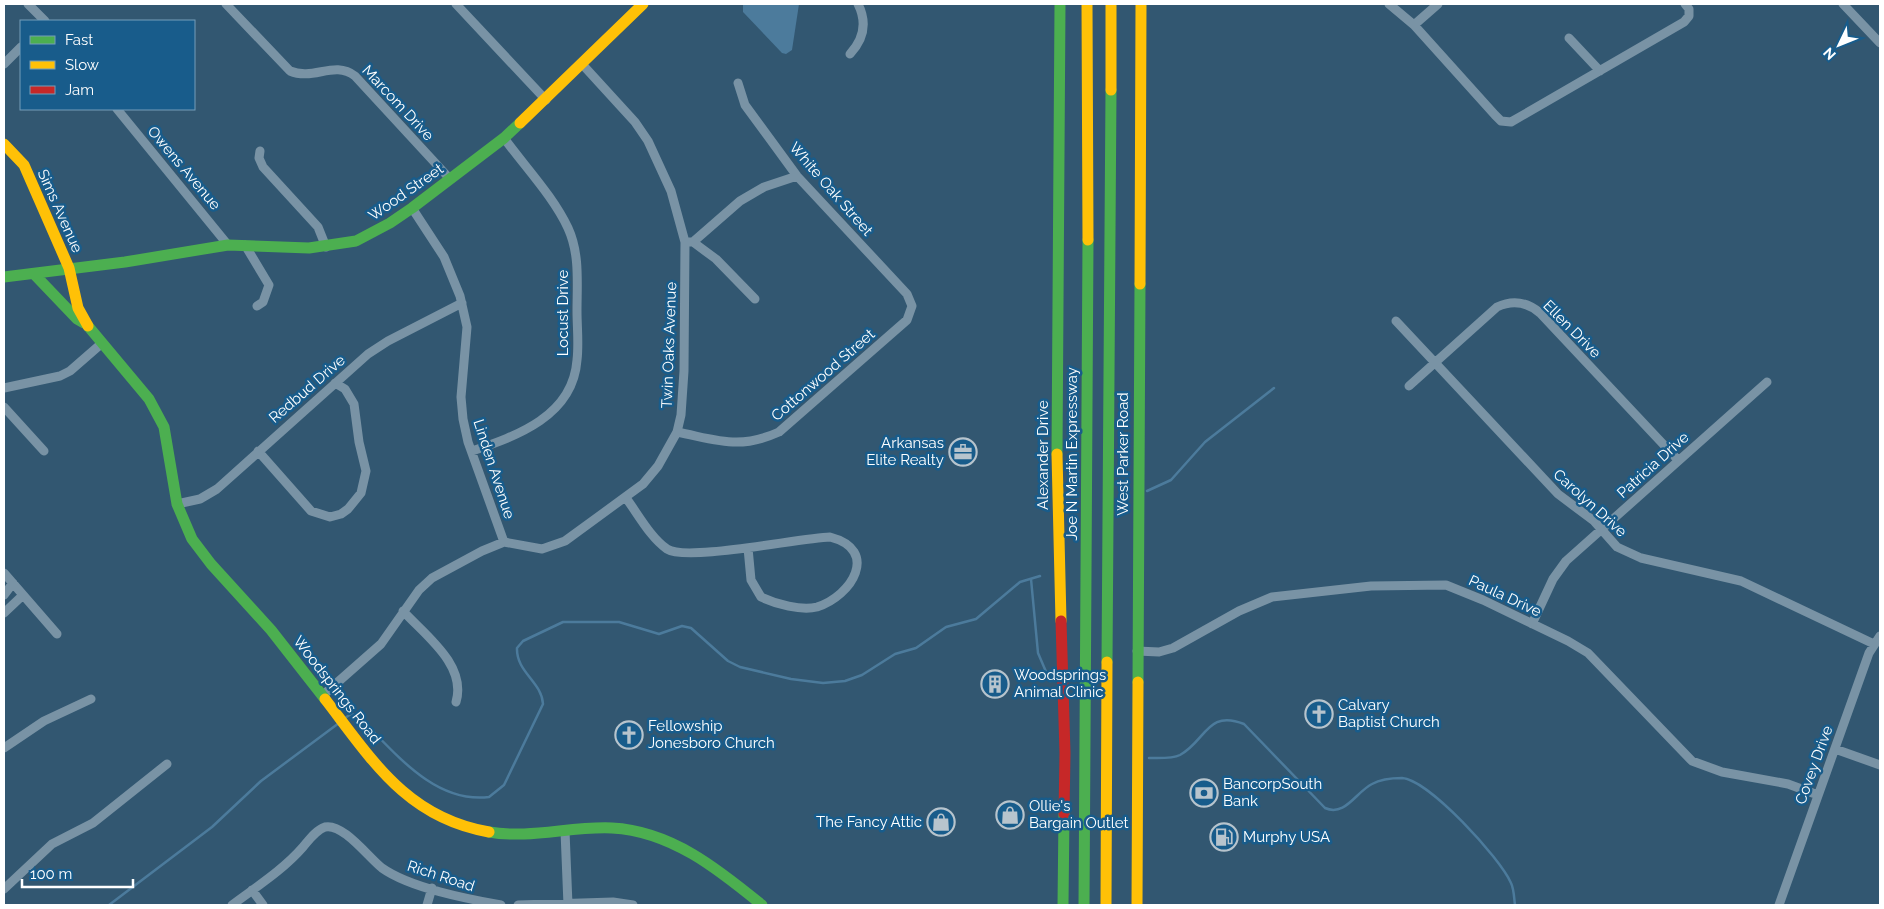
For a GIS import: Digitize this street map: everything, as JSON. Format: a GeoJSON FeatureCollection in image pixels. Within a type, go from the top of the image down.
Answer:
{"type":"FeatureCollection","features":[{"type":"Feature","properties":{"kind":"main road","name":"Alexander Drive"},"geometry":{"type":"LineString","coordinates":[[1060,4],[1057,508],[1065,753],[1063,905]]}},
{"type":"Feature","properties":{"kind":"main road","name":"Joe N Martin Expressway"},"geometry":{"type":"LineString","coordinates":[[1084,905],[1089,144],[1087,4]]}},
{"type":"Feature","properties":{"kind":"main road"},"geometry":{"type":"LineString","coordinates":[[1106,905],[1111,4]]}},
{"type":"Feature","properties":{"kind":"main road","name":"West Parker Road"},"geometry":{"type":"LineString","coordinates":[[1137,905],[1141,4]]}},
{"type":"Feature","properties":{"kind":"main road","name":"Wood Street"},"geometry":{"type":"LineString","coordinates":[[4,278],[126,262],[228,245],[326,247],[356,241],[412,208],[504,138],[546,100],[637,6]]}},
{"type":"Feature","properties":{"kind":"main road","name":"Sims Avenue"},"geometry":{"type":"LineString","coordinates":[[4,144],[24,166],[69,268]]}},
{"type":"Feature","properties":{"kind":"main road","name":"Woodsprings Road"},"geometry":{"type":"LineString","coordinates":[[69,268],[78,308],[86,324],[149,399],[164,427],[177,504],[192,539],[206,558],[271,630],[381,771],[408,798],[424,808],[466,828],[507,835],[612,828],[646,834],[676,844],[717,868],[762,905]]}},
{"type":"Feature","properties":{"kind":"main road"},"geometry":{"type":"LineString","coordinates":[[34,274],[77,319],[86,324]]}},
{"type":"Feature","properties":{"kind":"street"},"geometry":{"type":"LineString","coordinates":[[28,4],[44,20]]}},
{"type":"Feature","properties":{"kind":"street","name":"Marcom Drive"},"geometry":{"type":"LineString","coordinates":[[226,4],[290,71],[302,75],[315,75],[336,68],[345,70],[355,76],[450,179]]}},
{"type":"Feature","properties":{"kind":"street"},"geometry":{"type":"LineString","coordinates":[[456,4],[546,100]]}},
{"type":"Feature","properties":{"kind":"street"},"geometry":{"type":"LineString","coordinates":[[850,54],[860,42],[863,27],[863,15],[858,4]]}},
{"type":"Feature","properties":{"kind":"street"},"geometry":{"type":"LineString","coordinates":[[1389,4],[1414,25],[1501,121],[1510,122],[1684,22],[1689,16],[1689,9],[1685,4]]}},
{"type":"Feature","properties":{"kind":"street"},"geometry":{"type":"LineString","coordinates":[[1414,25],[1438,4]]}},
{"type":"Feature","properties":{"kind":"street"},"geometry":{"type":"LineString","coordinates":[[1843,4],[1880,43]]}},
{"type":"Feature","properties":{"kind":"street"},"geometry":{"type":"LineString","coordinates":[[1569,38],[1600,71]]}},
{"type":"Feature","properties":{"kind":"street"},"geometry":{"type":"LineString","coordinates":[[4,64],[20,48]]}},
{"type":"Feature","properties":{"kind":"street","name":"Twin Oaks Avenue"},"geometry":{"type":"LineString","coordinates":[[504,542],[542,549],[554,546],[582,531],[626,498],[658,466],[677,432],[682,415],[689,242],[671,191],[648,141],[634,122],[582,64]]}},
{"type":"Feature","properties":{"kind":"street","name":"White Oak Street"},"geometry":{"type":"LineString","coordinates":[[738,82],[745,105],[797,176],[907,294],[912,306]]}},
{"type":"Feature","properties":{"kind":"street","name":"Owens Avenue"},"geometry":{"type":"LineString","coordinates":[[119,110],[228,245]]}},
{"type":"Feature","properties":{"kind":"street","name":"Locust Drive"},"geometry":{"type":"LineString","coordinates":[[472,451],[521,434],[548,416],[560,404],[571,385],[577,361],[578,267],[574,244],[558,210],[504,138]]}},
{"type":"Feature","properties":{"kind":"street"},"geometry":{"type":"LineString","coordinates":[[260,151],[259,158],[263,167],[318,227],[326,247]]}},
{"type":"Feature","properties":{"kind":"street"},"geometry":{"type":"LineString","coordinates":[[755,298],[716,259],[689,242],[740,201],[764,187],[797,176]]}},
{"type":"Feature","properties":{"kind":"street","name":"Linden Avenue"},"geometry":{"type":"LineString","coordinates":[[412,208],[444,257],[462,303],[467,326],[461,406],[464,428],[504,542]]}},
{"type":"Feature","properties":{"kind":"street"},"geometry":{"type":"LineString","coordinates":[[245,245],[269,285],[263,302],[258,306]]}},
{"type":"Feature","properties":{"kind":"street","name":"Ellen Drive"},"geometry":{"type":"LineString","coordinates":[[1409,386],[1497,307],[1514,302],[1528,305],[1540,313],[1678,460]]}},
{"type":"Feature","properties":{"kind":"street","name":"Redbud Drive"},"geometry":{"type":"LineString","coordinates":[[177,504],[193,501],[209,494],[368,354],[388,341],[462,303]]}},
{"type":"Feature","properties":{"kind":"street","name":"Cottonwood Street"},"geometry":{"type":"LineString","coordinates":[[677,432],[732,444],[763,439],[779,432],[906,320],[912,306]]}},
{"type":"Feature","properties":{"kind":"street","name":"Carolyn Drive"},"geometry":{"type":"LineString","coordinates":[[1396,321],[1434,364],[1558,494],[1601,529],[1617,547],[1631,555],[1736,579],[1874,644]]}},
{"type":"Feature","properties":{"kind":"street"},"geometry":{"type":"LineString","coordinates":[[4,388],[60,376],[70,371],[101,344]]}},
{"type":"Feature","properties":{"kind":"street","name":"Patricia Drive"},"geometry":{"type":"LineString","coordinates":[[1532,624],[1562,566],[1767,382]]}},
{"type":"Feature","properties":{"kind":"street"},"geometry":{"type":"LineString","coordinates":[[258,452],[311,510],[330,517],[341,514],[348,509],[361,493],[366,471],[358,435],[354,404],[345,389],[335,383]]}},
{"type":"Feature","properties":{"kind":"street"},"geometry":{"type":"LineString","coordinates":[[4,407],[44,451]]}},
{"type":"Feature","properties":{"kind":"street"},"geometry":{"type":"LineString","coordinates":[[626,498],[655,538],[667,549],[678,553],[748,548],[830,537],[841,540],[855,552],[858,567],[856,576],[849,585],[828,602],[805,608],[761,597],[751,580],[748,548]]}},
{"type":"Feature","properties":{"kind":"street"},"geometry":{"type":"LineString","coordinates":[[322,696],[381,644],[403,612],[432,578],[482,551],[504,542]]}},
{"type":"Feature","properties":{"kind":"street"},"geometry":{"type":"LineString","coordinates":[[4,573],[22,596],[58,634]]}},
{"type":"Feature","properties":{"kind":"street"},"geometry":{"type":"LineString","coordinates":[[4,596],[13,584]]}},
{"type":"Feature","properties":{"kind":"street","name":"Paula Drive"},"geometry":{"type":"LineString","coordinates":[[1137,651],[1159,652],[1173,648],[1239,610],[1272,597],[1371,586],[1446,585],[1459,589],[1568,641],[1596,660],[1692,762],[1722,772],[1788,784],[1818,795]]}},
{"type":"Feature","properties":{"kind":"street"},"geometry":{"type":"LineString","coordinates":[[4,613],[22,596]]}},
{"type":"Feature","properties":{"kind":"street"},"geometry":{"type":"LineString","coordinates":[[403,612],[451,665],[457,680],[456,702]]}},
{"type":"Feature","properties":{"kind":"street","name":"Covey Drive"},"geometry":{"type":"LineString","coordinates":[[1779,905],[1869,653],[1880,636]]}},
{"type":"Feature","properties":{"kind":"street"},"geometry":{"type":"LineString","coordinates":[[4,748],[44,721],[91,699]]}},
{"type":"Feature","properties":{"kind":"street"},"geometry":{"type":"LineString","coordinates":[[1835,750],[1880,765]]}},
{"type":"Feature","properties":{"kind":"street"},"geometry":{"type":"LineString","coordinates":[[4,889],[52,844],[93,823],[167,764]]}},
{"type":"Feature","properties":{"kind":"street","name":"Rich Road"},"geometry":{"type":"LineString","coordinates":[[252,890],[286,863],[318,831],[330,827],[342,830],[373,860],[391,873],[477,902],[501,905]]}},
{"type":"Feature","properties":{"kind":"street"},"geometry":{"type":"LineString","coordinates":[[565,831],[568,904]]}},
{"type":"Feature","properties":{"kind":"street"},"geometry":{"type":"LineString","coordinates":[[427,905],[432,888]]}},
{"type":"Feature","properties":{"kind":"street"},"geometry":{"type":"LineString","coordinates":[[232,905],[252,890],[263,905]]}},
{"type":"Feature","properties":{"kind":"street"},"geometry":{"type":"LineString","coordinates":[[518,905],[613,902],[633,905]]}},
{"type":"Feature","properties":{"kind":"water"},"geometry":{"type":"Polygon","coordinates":[[[743,4],[799,4],[792,50],[786,54],[782,53],[743,12],[743,4]]]}},
{"type":"Feature","properties":{"kind":"waterway"},"geometry":{"type":"LineString","coordinates":[[1147,491],[1171,480],[1205,442],[1274,388]]}},
{"type":"Feature","properties":{"kind":"waterway"},"geometry":{"type":"LineString","coordinates":[[345,718],[351,714],[357,715],[400,758],[432,783],[450,792],[469,797],[489,797],[504,785],[543,704],[542,696],[538,689],[520,664],[517,648],[523,641],[563,622],[619,622],[659,634],[682,626],[691,628],[728,661],[740,667],[791,679],[823,683],[845,681],[862,675],[895,654],[916,648],[946,627],[976,619],[1020,582],[1040,576]]}},
{"type":"Feature","properties":{"kind":"waterway"},"geometry":{"type":"LineString","coordinates":[[1031,579],[1038,653],[1050,681]]}},
{"type":"Feature","properties":{"kind":"waterway"},"geometry":{"type":"LineString","coordinates":[[1149,758],[1169,758],[1180,755],[1189,749],[1214,724],[1232,720],[1244,724],[1325,808],[1339,809],[1366,788],[1379,781],[1402,778],[1414,782],[1445,806],[1479,839],[1493,856],[1511,883],[1515,905]]}},
{"type":"Feature","properties":{"kind":"waterway"},"geometry":{"type":"LineString","coordinates":[[109,905],[212,827],[261,781],[339,723]]}},
{"type":"Feature","properties":{"kind":"traffic: fast"},"geometry":{"type":"LineString","coordinates":[[1057,454],[1060,4]]}},
{"type":"Feature","properties":{"kind":"traffic: fast"},"geometry":{"type":"LineString","coordinates":[[1107,662],[1111,90]]}},
{"type":"Feature","properties":{"kind":"traffic: fast"},"geometry":{"type":"LineString","coordinates":[[4,277],[125,262],[228,245],[309,248],[356,241],[390,223],[412,208],[504,138],[520,123]]}},
{"type":"Feature","properties":{"kind":"traffic: fast"},"geometry":{"type":"LineString","coordinates":[[1084,905],[1088,240]]}},
{"type":"Feature","properties":{"kind":"traffic: fast"},"geometry":{"type":"LineString","coordinates":[[34,274],[77,319],[84,323]]}},
{"type":"Feature","properties":{"kind":"traffic: fast"},"geometry":{"type":"LineString","coordinates":[[1138,682],[1140,284]]}},
{"type":"Feature","properties":{"kind":"traffic: fast"},"geometry":{"type":"LineString","coordinates":[[88,326],[149,399],[164,427],[177,504],[192,539],[211,564],[271,630],[325,699]]}},
{"type":"Feature","properties":{"kind":"traffic: fast"},"geometry":{"type":"LineString","coordinates":[[1063,905],[1064,814]]}},
{"type":"Feature","properties":{"kind":"traffic: fast"},"geometry":{"type":"LineString","coordinates":[[489,832],[520,834],[612,828],[654,836],[693,854],[728,878],[762,905]]}},
{"type":"Feature","properties":{"kind":"traffic: slow"},"geometry":{"type":"LineString","coordinates":[[520,123],[643,4]]}},
{"type":"Feature","properties":{"kind":"traffic: slow"},"geometry":{"type":"LineString","coordinates":[[1087,4],[1088,240]]}},
{"type":"Feature","properties":{"kind":"traffic: slow"},"geometry":{"type":"LineString","coordinates":[[1111,4],[1111,90]]}},
{"type":"Feature","properties":{"kind":"traffic: slow"},"geometry":{"type":"LineString","coordinates":[[1140,284],[1141,4]]}},
{"type":"Feature","properties":{"kind":"traffic: slow"},"geometry":{"type":"LineString","coordinates":[[4,144],[24,165],[69,268],[78,308],[88,326]]}},
{"type":"Feature","properties":{"kind":"traffic: slow"},"geometry":{"type":"LineString","coordinates":[[1057,454],[1061,621]]}},
{"type":"Feature","properties":{"kind":"traffic: slow"},"geometry":{"type":"LineString","coordinates":[[1106,905],[1107,662]]}},
{"type":"Feature","properties":{"kind":"traffic: slow"},"geometry":{"type":"LineString","coordinates":[[1137,905],[1138,682]]}},
{"type":"Feature","properties":{"kind":"traffic: slow"},"geometry":{"type":"LineString","coordinates":[[325,699],[376,764],[413,800],[435,814],[460,825],[489,832]]}},
{"type":"Feature","properties":{"kind":"traffic: jam"},"geometry":{"type":"LineString","coordinates":[[1061,621],[1065,753],[1064,814]]}},
{"type":"Feature","properties":{"kind":"place","name":"Arkansas Elite Realty"},"geometry":{"type":"Point","coordinates":[963,452]}},
{"type":"Feature","properties":{"kind":"place","name":"Woodsprings Animal Clinic"},"geometry":{"type":"Point","coordinates":[995,684]}},
{"type":"Feature","properties":{"kind":"place","name":"Calvary Baptist Church"},"geometry":{"type":"Point","coordinates":[1319,714]}},
{"type":"Feature","properties":{"kind":"place","name":"Fellowship Jonesboro Church"},"geometry":{"type":"Point","coordinates":[629,735]}},
{"type":"Feature","properties":{"kind":"place","name":"BancorpSouth Bank"},"geometry":{"type":"Point","coordinates":[1204,793]}},
{"type":"Feature","properties":{"kind":"place","name":"Ollie's Bargain Outlet"},"geometry":{"type":"Point","coordinates":[1010,815]}},
{"type":"Feature","properties":{"kind":"place","name":"The Fancy Attic"},"geometry":{"type":"Point","coordinates":[941,822]}},
{"type":"Feature","properties":{"kind":"place","name":"Murphy USA"},"geometry":{"type":"Point","coordinates":[1224,837]}}]}
